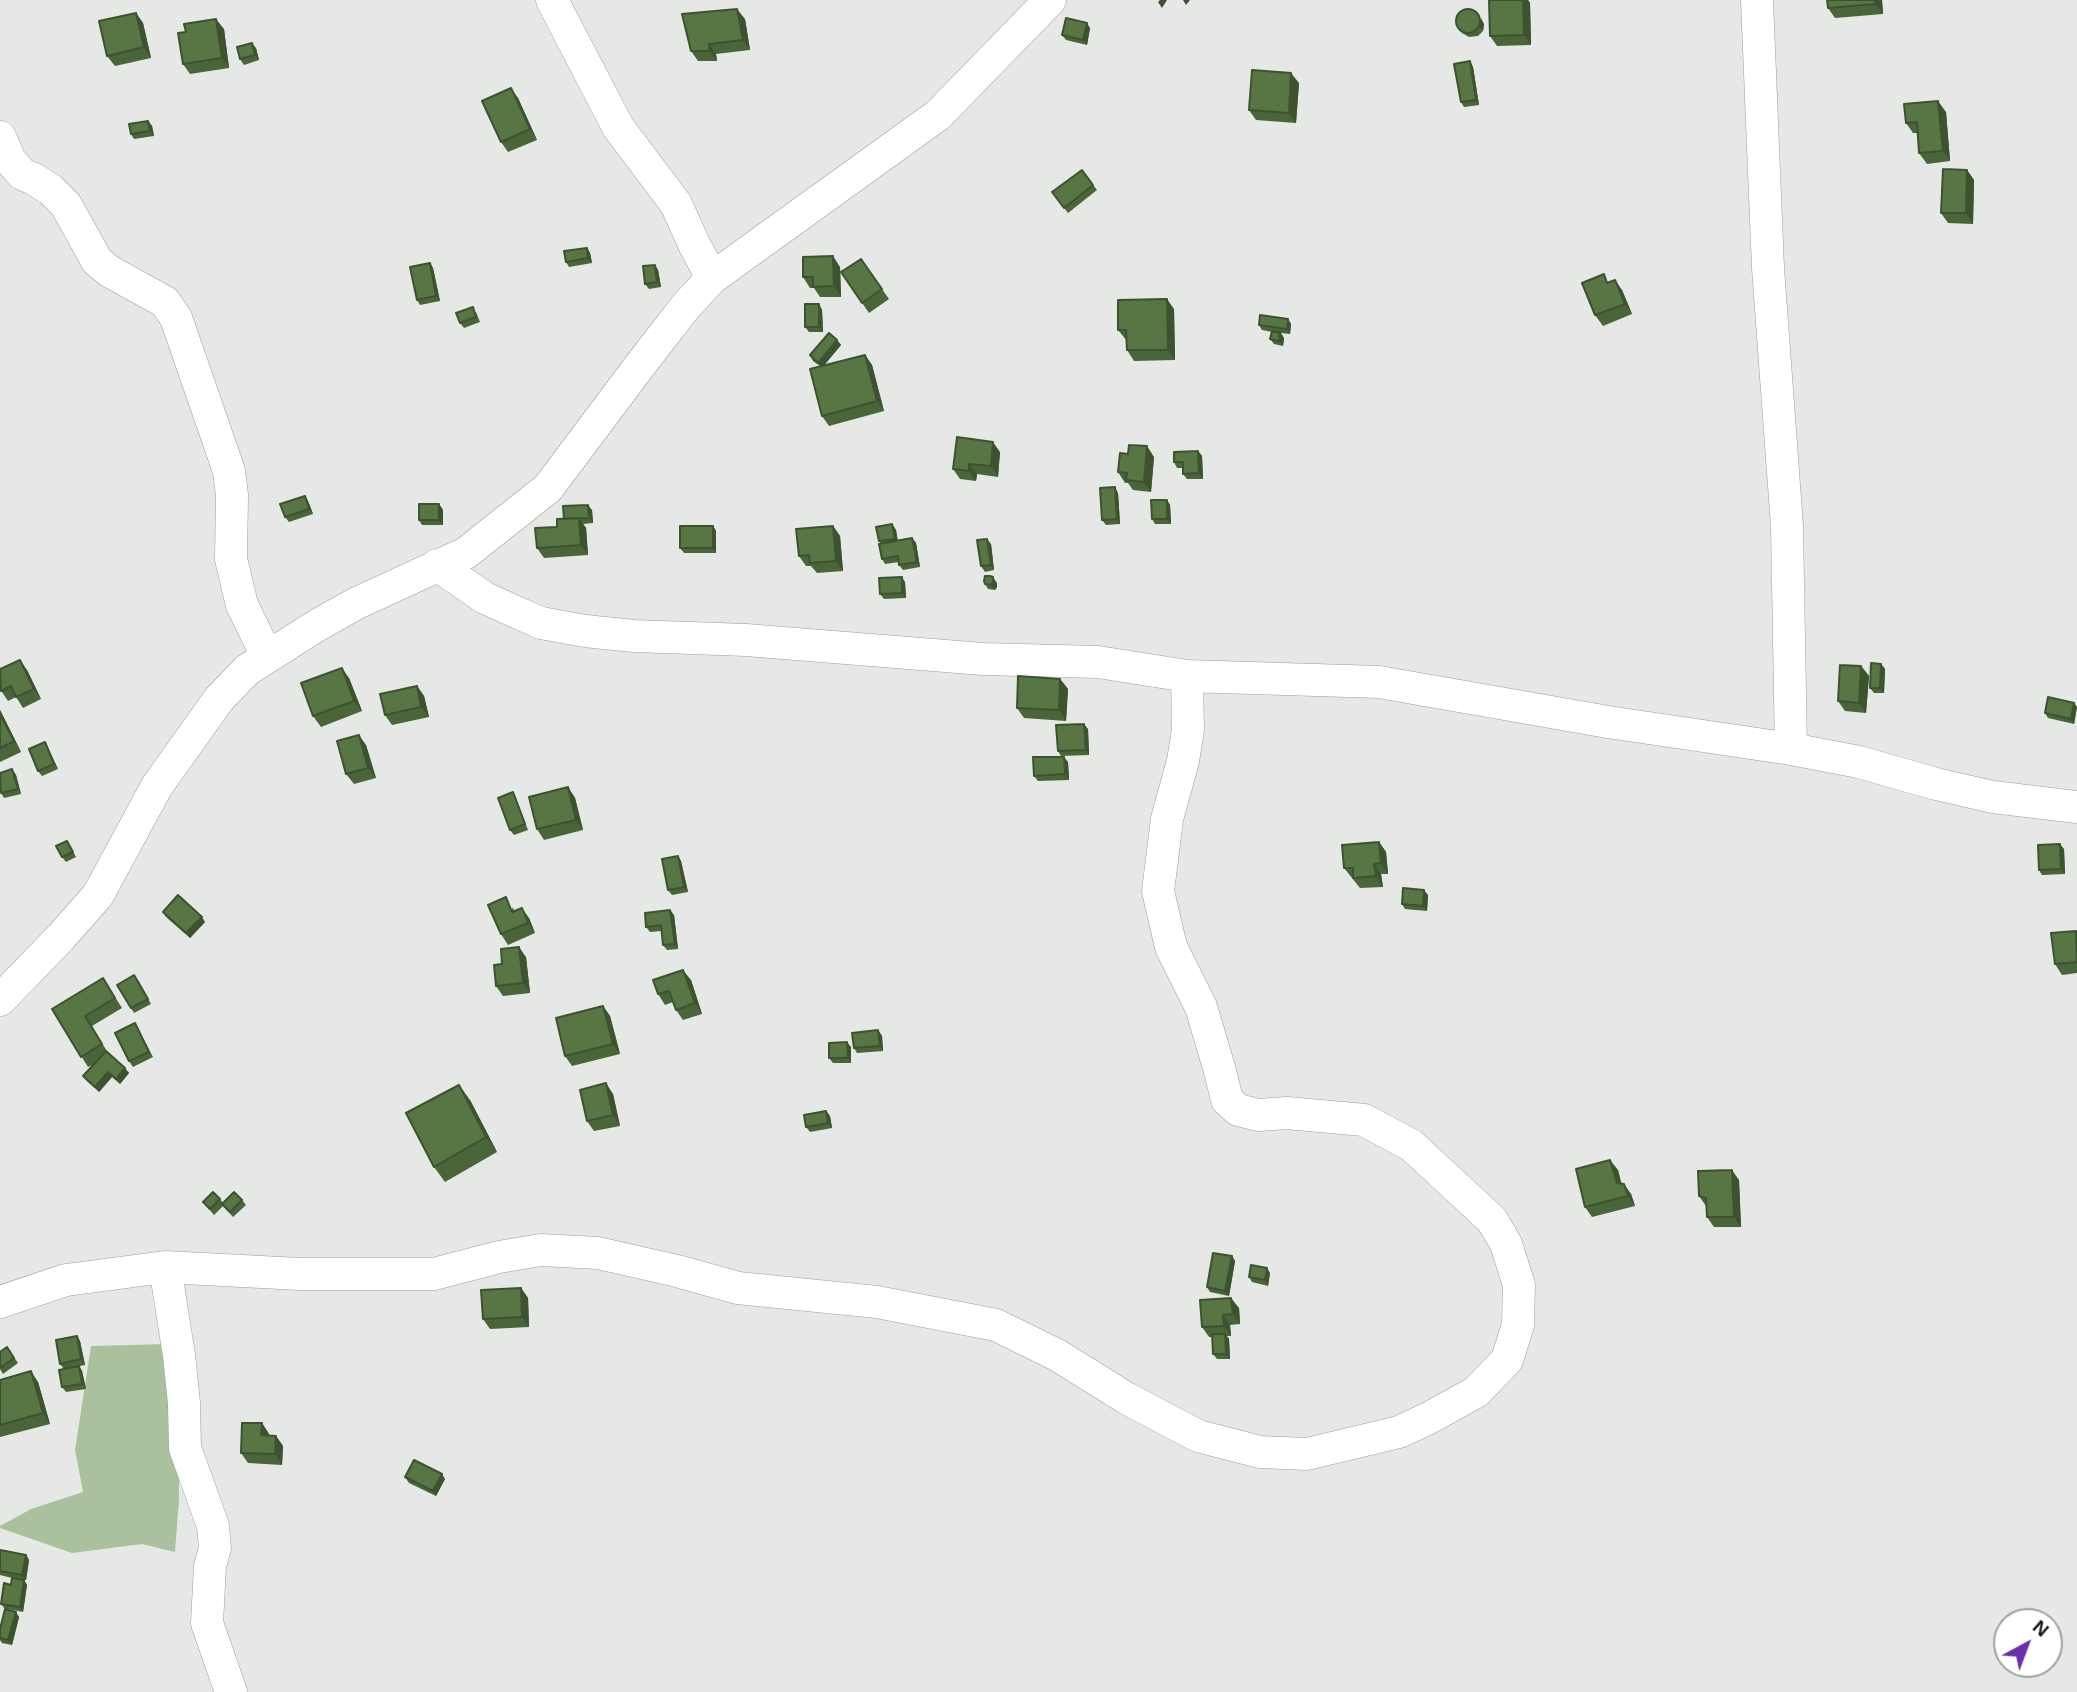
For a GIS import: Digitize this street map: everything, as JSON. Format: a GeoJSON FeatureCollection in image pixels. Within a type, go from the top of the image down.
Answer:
{"type":"FeatureCollection","features":[{"type":"Feature","properties":{"kind":"street"},"geometry":{"type":"LineString","coordinates":[[552,0],[618,127],[676,204],[712,278]]}},
{"type":"Feature","properties":{"kind":"street"},"geometry":{"type":"LineString","coordinates":[[0,1000],[98,895],[157,786],[219,699],[247,670],[356,603],[466,553],[548,488],[640,364],[712,278],[938,115],[1050,0]]}},
{"type":"Feature","properties":{"kind":"street"},"geometry":{"type":"LineString","coordinates":[[1757,0],[1768,268],[1787,526],[1791,749]]}},
{"type":"Feature","properties":{"kind":"street"},"geometry":{"type":"LineString","coordinates":[[0,137],[10,160],[22,174],[34,178],[66,205],[97,261],[109,271],[164,302],[176,318],[229,471],[232,495],[231,559],[242,605],[267,656]]}},
{"type":"Feature","properties":{"kind":"street"},"geometry":{"type":"LineString","coordinates":[[437,565],[485,597],[516,612],[541,623],[585,631],[634,636],[746,640],[983,659],[1098,662],[1187,676],[1379,682],[1608,722],[1791,749],[1859,762],[1993,797],[2077,807]]}},
{"type":"Feature","properties":{"kind":"street"},"geometry":{"type":"LineString","coordinates":[[0,1302],[66,1280],[165,1267],[300,1274],[434,1274],[499,1257],[541,1250],[597,1252],[738,1288],[877,1302],[996,1325],[1057,1355],[1126,1398],[1198,1436],[1260,1452],[1307,1454],[1399,1432],[1476,1392],[1507,1360],[1518,1325],[1519,1285],[1506,1244],[1492,1220],[1411,1145],[1364,1120],[1287,1113],[1258,1115],[1238,1110],[1227,1100],[1201,1007],[1171,947],[1158,891],[1167,818],[1183,761],[1188,730],[1187,676]]}},
{"type":"Feature","properties":{"kind":"street"},"geometry":{"type":"LineString","coordinates":[[165,1267],[179,1355],[185,1448],[213,1526],[215,1548],[210,1566],[207,1623],[231,1692]]}},
{"type":"Feature","properties":{"kind":"green space"},"geometry":{"type":"Polygon","coordinates":[[[168,1344],[179,1362],[179,1499],[175,1552],[142,1544],[72,1553],[0,1528],[31,1509],[83,1492],[75,1450],[91,1346],[168,1344]]]}},
{"type":"Feature","properties":{"kind":"building"},"geometry":{"type":"Polygon","coordinates":[[[1489,0],[1523,0],[1524,35],[1490,36],[1489,0]]]}},
{"type":"Feature","properties":{"kind":"building"},"geometry":{"type":"Polygon","coordinates":[[[1827,0],[1875,0],[1875,4],[1828,8],[1827,0]]]}},
{"type":"Feature","properties":{"kind":"building"},"geometry":{"type":"Polygon","coordinates":[[[737,9],[743,40],[709,44],[710,51],[691,51],[682,14],[737,9]]]}},
{"type":"Feature","properties":{"kind":"building"},"geometry":{"type":"Polygon","coordinates":[[[1468,9],[1476,13],[1480,21],[1476,29],[1468,33],[1460,29],[1456,21],[1460,13],[1468,9]]]}},
{"type":"Feature","properties":{"kind":"building"},"geometry":{"type":"Polygon","coordinates":[[[136,13],[144,47],[107,56],[99,21],[136,13]]]}},
{"type":"Feature","properties":{"kind":"building"},"geometry":{"type":"Polygon","coordinates":[[[1066,18],[1087,23],[1083,40],[1062,35],[1066,18]]]}},
{"type":"Feature","properties":{"kind":"building"},"geometry":{"type":"Polygon","coordinates":[[[216,19],[222,58],[183,64],[178,33],[186,32],[184,24],[216,19]]]}},
{"type":"Feature","properties":{"kind":"building"},"geometry":{"type":"Polygon","coordinates":[[[252,43],[255,55],[240,59],[237,47],[252,43]]]}},
{"type":"Feature","properties":{"kind":"building"},"geometry":{"type":"Polygon","coordinates":[[[1470,61],[1476,100],[1461,102],[1454,64],[1470,61]]]}},
{"type":"Feature","properties":{"kind":"building"},"geometry":{"type":"Polygon","coordinates":[[[1252,70],[1291,73],[1289,113],[1249,110],[1252,70]]]}},
{"type":"Feature","properties":{"kind":"building"},"geometry":{"type":"Polygon","coordinates":[[[511,88],[530,129],[501,142],[482,101],[511,88]]]}},
{"type":"Feature","properties":{"kind":"building"},"geometry":{"type":"Polygon","coordinates":[[[1938,101],[1943,151],[1919,153],[1917,122],[1906,123],[1904,104],[1938,101]]]}},
{"type":"Feature","properties":{"kind":"building"},"geometry":{"type":"Polygon","coordinates":[[[148,121],[150,131],[131,134],[129,124],[148,121]]]}},
{"type":"Feature","properties":{"kind":"building"},"geometry":{"type":"Polygon","coordinates":[[[1943,169],[1967,170],[1966,213],[1941,213],[1943,169]]]}},
{"type":"Feature","properties":{"kind":"building"},"geometry":{"type":"Polygon","coordinates":[[[1082,170],[1093,185],[1064,208],[1052,192],[1082,170]]]}},
{"type":"Feature","properties":{"kind":"building"},"geometry":{"type":"Polygon","coordinates":[[[587,248],[588,258],[566,262],[564,251],[587,248]]]}},
{"type":"Feature","properties":{"kind":"building"},"geometry":{"type":"Polygon","coordinates":[[[833,256],[834,286],[813,287],[813,277],[803,277],[803,257],[833,256]]]}},
{"type":"Feature","properties":{"kind":"building"},"geometry":{"type":"Polygon","coordinates":[[[861,259],[882,289],[862,303],[841,272],[861,259]]]}},
{"type":"Feature","properties":{"kind":"building"},"geometry":{"type":"Polygon","coordinates":[[[430,263],[436,296],[417,300],[410,267],[430,263]]]}},
{"type":"Feature","properties":{"kind":"building"},"geometry":{"type":"Polygon","coordinates":[[[655,265],[657,282],[645,284],[643,266],[655,265]]]}},
{"type":"Feature","properties":{"kind":"building"},"geometry":{"type":"Polygon","coordinates":[[[1604,274],[1607,283],[1615,280],[1625,304],[1595,315],[1582,283],[1604,274]]]}},
{"type":"Feature","properties":{"kind":"building"},"geometry":{"type":"Polygon","coordinates":[[[1167,299],[1168,350],[1127,350],[1126,330],[1118,330],[1118,300],[1167,299]]]}},
{"type":"Feature","properties":{"kind":"building"},"geometry":{"type":"Polygon","coordinates":[[[805,304],[819,304],[819,327],[805,327],[805,304]]]}},
{"type":"Feature","properties":{"kind":"building"},"geometry":{"type":"Polygon","coordinates":[[[473,307],[476,317],[460,323],[456,313],[473,307]]]}},
{"type":"Feature","properties":{"kind":"building"},"geometry":{"type":"Polygon","coordinates":[[[1260,315],[1288,319],[1287,329],[1259,325],[1260,315]]]}},
{"type":"Feature","properties":{"kind":"building"},"geometry":{"type":"Polygon","coordinates":[[[1272,331],[1280,333],[1279,341],[1270,339],[1272,331]]]}},
{"type":"Feature","properties":{"kind":"building"},"geometry":{"type":"Polygon","coordinates":[[[829,333],[837,340],[818,363],[810,355],[829,333]]]}},
{"type":"Feature","properties":{"kind":"building"},"geometry":{"type":"Polygon","coordinates":[[[865,355],[877,401],[822,416],[810,369],[865,355]]]}},
{"type":"Feature","properties":{"kind":"building"},"geometry":{"type":"Polygon","coordinates":[[[957,437],[993,442],[991,466],[969,464],[969,471],[953,469],[957,437]]]}},
{"type":"Feature","properties":{"kind":"building"},"geometry":{"type":"Polygon","coordinates":[[[1129,445],[1147,446],[1144,482],[1126,480],[1127,473],[1118,472],[1120,453],[1128,454],[1129,445]]]}},
{"type":"Feature","properties":{"kind":"building"},"geometry":{"type":"Polygon","coordinates":[[[1198,451],[1199,473],[1183,474],[1183,462],[1174,462],[1174,452],[1198,451]]]}},
{"type":"Feature","properties":{"kind":"building"},"geometry":{"type":"Polygon","coordinates":[[[1115,487],[1117,519],[1102,520],[1100,488],[1115,487]]]}},
{"type":"Feature","properties":{"kind":"building"},"geometry":{"type":"Polygon","coordinates":[[[305,496],[309,509],[285,517],[280,504],[305,496]]]}},
{"type":"Feature","properties":{"kind":"building"},"geometry":{"type":"Polygon","coordinates":[[[1151,500],[1167,500],[1167,519],[1152,519],[1151,500]]]}},
{"type":"Feature","properties":{"kind":"building"},"geometry":{"type":"Polygon","coordinates":[[[419,504],[439,504],[439,520],[419,520],[419,504]]]}},
{"type":"Feature","properties":{"kind":"building"},"geometry":{"type":"Polygon","coordinates":[[[588,505],[589,518],[564,519],[563,506],[588,505]]]}},
{"type":"Feature","properties":{"kind":"building"},"geometry":{"type":"Polygon","coordinates":[[[579,518],[581,545],[537,548],[535,528],[557,527],[557,519],[579,518]]]}},
{"type":"Feature","properties":{"kind":"building"},"geometry":{"type":"Polygon","coordinates":[[[892,524],[895,539],[879,541],[876,527],[892,524]]]}},
{"type":"Feature","properties":{"kind":"building"},"geometry":{"type":"Polygon","coordinates":[[[680,526],[713,526],[713,548],[680,548],[680,526]]]}},
{"type":"Feature","properties":{"kind":"building"},"geometry":{"type":"Polygon","coordinates":[[[833,526],[836,561],[810,563],[809,555],[799,556],[796,529],[833,526]]]}},
{"type":"Feature","properties":{"kind":"building"},"geometry":{"type":"Polygon","coordinates":[[[912,538],[917,562],[899,565],[898,556],[882,559],[879,544],[912,538]]]}},
{"type":"Feature","properties":{"kind":"building"},"geometry":{"type":"Polygon","coordinates":[[[987,539],[991,565],[981,566],[977,540],[987,539]]]}},
{"type":"Feature","properties":{"kind":"building"},"geometry":{"type":"Polygon","coordinates":[[[985,576],[993,577],[991,585],[985,584],[985,576]]]}},
{"type":"Feature","properties":{"kind":"building"},"geometry":{"type":"Polygon","coordinates":[[[902,577],[902,593],[880,594],[879,578],[902,577]]]}},
{"type":"Feature","properties":{"kind":"building"},"geometry":{"type":"Polygon","coordinates":[[[20,660],[34,689],[16,697],[11,686],[1,691],[0,669],[20,660]]]}},
{"type":"Feature","properties":{"kind":"building"},"geometry":{"type":"Polygon","coordinates":[[[1871,663],[1881,664],[1880,688],[1870,688],[1871,663]]]}},
{"type":"Feature","properties":{"kind":"building"},"geometry":{"type":"Polygon","coordinates":[[[1840,665],[1861,666],[1859,703],[1838,701],[1840,665]]]}},
{"type":"Feature","properties":{"kind":"building"},"geometry":{"type":"Polygon","coordinates":[[[342,668],[354,701],[313,716],[301,683],[342,668]]]}},
{"type":"Feature","properties":{"kind":"building"},"geometry":{"type":"Polygon","coordinates":[[[1018,676],[1060,679],[1059,710],[1017,708],[1018,676]]]}},
{"type":"Feature","properties":{"kind":"building"},"geometry":{"type":"Polygon","coordinates":[[[417,686],[421,707],[385,715],[380,694],[417,686]]]}},
{"type":"Feature","properties":{"kind":"building"},"geometry":{"type":"Polygon","coordinates":[[[2048,697],[2074,703],[2071,719],[2045,713],[2048,697]]]}},
{"type":"Feature","properties":{"kind":"building"},"geometry":{"type":"Polygon","coordinates":[[[0,714],[14,741],[0,748],[0,714]]]}},
{"type":"Feature","properties":{"kind":"building"},"geometry":{"type":"Polygon","coordinates":[[[1084,724],[1086,750],[1058,751],[1056,725],[1084,724]]]}},
{"type":"Feature","properties":{"kind":"building"},"geometry":{"type":"Polygon","coordinates":[[[359,735],[368,768],[346,774],[337,741],[359,735]]]}},
{"type":"Feature","properties":{"kind":"building"},"geometry":{"type":"Polygon","coordinates":[[[45,742],[54,764],[38,771],[29,749],[45,742]]]}},
{"type":"Feature","properties":{"kind":"building"},"geometry":{"type":"Polygon","coordinates":[[[1033,757],[1064,757],[1065,774],[1034,776],[1033,757]]]}},
{"type":"Feature","properties":{"kind":"building"},"geometry":{"type":"Polygon","coordinates":[[[12,769],[18,789],[1,793],[0,773],[12,769]]]}},
{"type":"Feature","properties":{"kind":"building"},"geometry":{"type":"Polygon","coordinates":[[[568,787],[576,820],[537,829],[529,797],[568,787]]]}},
{"type":"Feature","properties":{"kind":"building"},"geometry":{"type":"Polygon","coordinates":[[[513,792],[525,824],[510,830],[498,798],[513,792]]]}},
{"type":"Feature","properties":{"kind":"building"},"geometry":{"type":"Polygon","coordinates":[[[67,841],[73,852],[62,857],[56,846],[67,841]]]}},
{"type":"Feature","properties":{"kind":"building"},"geometry":{"type":"Polygon","coordinates":[[[1379,842],[1381,863],[1374,864],[1376,876],[1353,878],[1353,868],[1344,868],[1342,845],[1379,842]]]}},
{"type":"Feature","properties":{"kind":"building"},"geometry":{"type":"Polygon","coordinates":[[[2060,844],[2061,869],[2039,870],[2038,845],[2060,844]]]}},
{"type":"Feature","properties":{"kind":"building"},"geometry":{"type":"Polygon","coordinates":[[[678,856],[684,887],[668,890],[662,859],[678,856]]]}},
{"type":"Feature","properties":{"kind":"building"},"geometry":{"type":"Polygon","coordinates":[[[1403,888],[1424,890],[1423,906],[1402,904],[1403,888]]]}},
{"type":"Feature","properties":{"kind":"building"},"geometry":{"type":"Polygon","coordinates":[[[178,895],[202,917],[186,933],[163,912],[178,895]]]}},
{"type":"Feature","properties":{"kind":"building"},"geometry":{"type":"Polygon","coordinates":[[[506,897],[512,912],[522,908],[528,923],[501,934],[488,905],[506,897]]]}},
{"type":"Feature","properties":{"kind":"building"},"geometry":{"type":"Polygon","coordinates":[[[670,910],[675,944],[663,945],[661,925],[646,927],[645,913],[670,910]]]}},
{"type":"Feature","properties":{"kind":"building"},"geometry":{"type":"Polygon","coordinates":[[[2076,931],[2077,962],[2055,964],[2051,933],[2076,931]]]}},
{"type":"Feature","properties":{"kind":"building"},"geometry":{"type":"Polygon","coordinates":[[[519,947],[523,983],[496,986],[494,965],[502,964],[501,949],[519,947]]]}},
{"type":"Feature","properties":{"kind":"building"},"geometry":{"type":"Polygon","coordinates":[[[683,970],[695,1003],[676,1010],[669,991],[658,994],[653,980],[683,970]]]}},
{"type":"Feature","properties":{"kind":"building"},"geometry":{"type":"Polygon","coordinates":[[[134,975],[148,999],[131,1008],[117,985],[134,975]]]}},
{"type":"Feature","properties":{"kind":"building"},"geometry":{"type":"Polygon","coordinates":[[[103,978],[115,998],[85,1016],[102,1044],[81,1057],[52,1009],[103,978]]]}},
{"type":"Feature","properties":{"kind":"building"},"geometry":{"type":"Polygon","coordinates":[[[603,1006],[613,1044],[565,1056],[556,1018],[603,1006]]]}},
{"type":"Feature","properties":{"kind":"building"},"geometry":{"type":"Polygon","coordinates":[[[135,1023],[149,1052],[129,1061],[115,1033],[135,1023]]]}},
{"type":"Feature","properties":{"kind":"building"},"geometry":{"type":"Polygon","coordinates":[[[878,1030],[880,1046],[854,1048],[852,1033],[878,1030]]]}},
{"type":"Feature","properties":{"kind":"building"},"geometry":{"type":"Polygon","coordinates":[[[847,1042],[848,1058],[829,1058],[829,1043],[847,1042]]]}},
{"type":"Feature","properties":{"kind":"building"},"geometry":{"type":"Polygon","coordinates":[[[106,1051],[125,1068],[116,1079],[108,1072],[95,1087],[83,1076],[106,1051]]]}},
{"type":"Feature","properties":{"kind":"building"},"geometry":{"type":"Polygon","coordinates":[[[606,1083],[613,1115],[587,1121],[580,1090],[606,1083]]]}},
{"type":"Feature","properties":{"kind":"building"},"geometry":{"type":"Polygon","coordinates":[[[459,1085],[486,1137],[434,1167],[406,1113],[459,1085]]]}},
{"type":"Feature","properties":{"kind":"building"},"geometry":{"type":"Polygon","coordinates":[[[826,1111],[828,1123],[806,1127],[804,1115],[826,1111]]]}},
{"type":"Feature","properties":{"kind":"building"},"geometry":{"type":"Polygon","coordinates":[[[1610,1160],[1617,1183],[1624,1184],[1628,1196],[1585,1207],[1576,1169],[1610,1160]]]}},
{"type":"Feature","properties":{"kind":"building"},"geometry":{"type":"Polygon","coordinates":[[[1732,1170],[1734,1217],[1707,1217],[1706,1198],[1699,1196],[1698,1171],[1732,1170]]]}},
{"type":"Feature","properties":{"kind":"building"},"geometry":{"type":"Polygon","coordinates":[[[213,1192],[220,1199],[210,1209],[203,1202],[213,1192]]]}},
{"type":"Feature","properties":{"kind":"building"},"geometry":{"type":"Polygon","coordinates":[[[234,1192],[242,1200],[230,1212],[222,1204],[234,1192]]]}},
{"type":"Feature","properties":{"kind":"building"},"geometry":{"type":"Polygon","coordinates":[[[1213,1253],[1232,1256],[1225,1291],[1207,1287],[1213,1253]]]}},
{"type":"Feature","properties":{"kind":"building"},"geometry":{"type":"Polygon","coordinates":[[[1251,1265],[1267,1268],[1265,1280],[1249,1277],[1251,1265]]]}},
{"type":"Feature","properties":{"kind":"building"},"geometry":{"type":"Polygon","coordinates":[[[521,1288],[522,1317],[483,1319],[481,1290],[521,1288]]]}},
{"type":"Feature","properties":{"kind":"building"},"geometry":{"type":"Polygon","coordinates":[[[1231,1298],[1233,1314],[1223,1315],[1224,1326],[1202,1327],[1200,1300],[1231,1298]]]}},
{"type":"Feature","properties":{"kind":"building"},"geometry":{"type":"Polygon","coordinates":[[[1212,1334],[1225,1334],[1226,1354],[1213,1354],[1212,1334]]]}},
{"type":"Feature","properties":{"kind":"building"},"geometry":{"type":"Polygon","coordinates":[[[77,1336],[81,1359],[60,1364],[56,1340],[77,1336]]]}},
{"type":"Feature","properties":{"kind":"building"},"geometry":{"type":"Polygon","coordinates":[[[7,1347],[14,1358],[0,1368],[0,1352],[7,1347]]]}},
{"type":"Feature","properties":{"kind":"building"},"geometry":{"type":"Polygon","coordinates":[[[79,1366],[82,1384],[62,1387],[59,1370],[79,1366]]]}},
{"type":"Feature","properties":{"kind":"building"},"geometry":{"type":"Polygon","coordinates":[[[31,1371],[43,1413],[0,1425],[0,1380],[31,1371]]]}},
{"type":"Feature","properties":{"kind":"building"},"geometry":{"type":"Polygon","coordinates":[[[242,1423],[262,1423],[261,1435],[276,1436],[275,1454],[241,1453],[242,1423]]]}},
{"type":"Feature","properties":{"kind":"building"},"geometry":{"type":"Polygon","coordinates":[[[414,1460],[442,1474],[433,1491],[405,1477],[414,1460]]]}},
{"type":"Feature","properties":{"kind":"building"},"geometry":{"type":"Polygon","coordinates":[[[0,1550],[26,1555],[22,1575],[0,1571],[0,1550]]]}},
{"type":"Feature","properties":{"kind":"building"},"geometry":{"type":"Polygon","coordinates":[[[12,1578],[24,1580],[20,1607],[1,1604],[4,1583],[11,1585],[12,1578]]]}},
{"type":"Feature","properties":{"kind":"building"},"geometry":{"type":"Polygon","coordinates":[[[5,1609],[16,1612],[8,1640],[0,1638],[5,1609]]]}}]}
